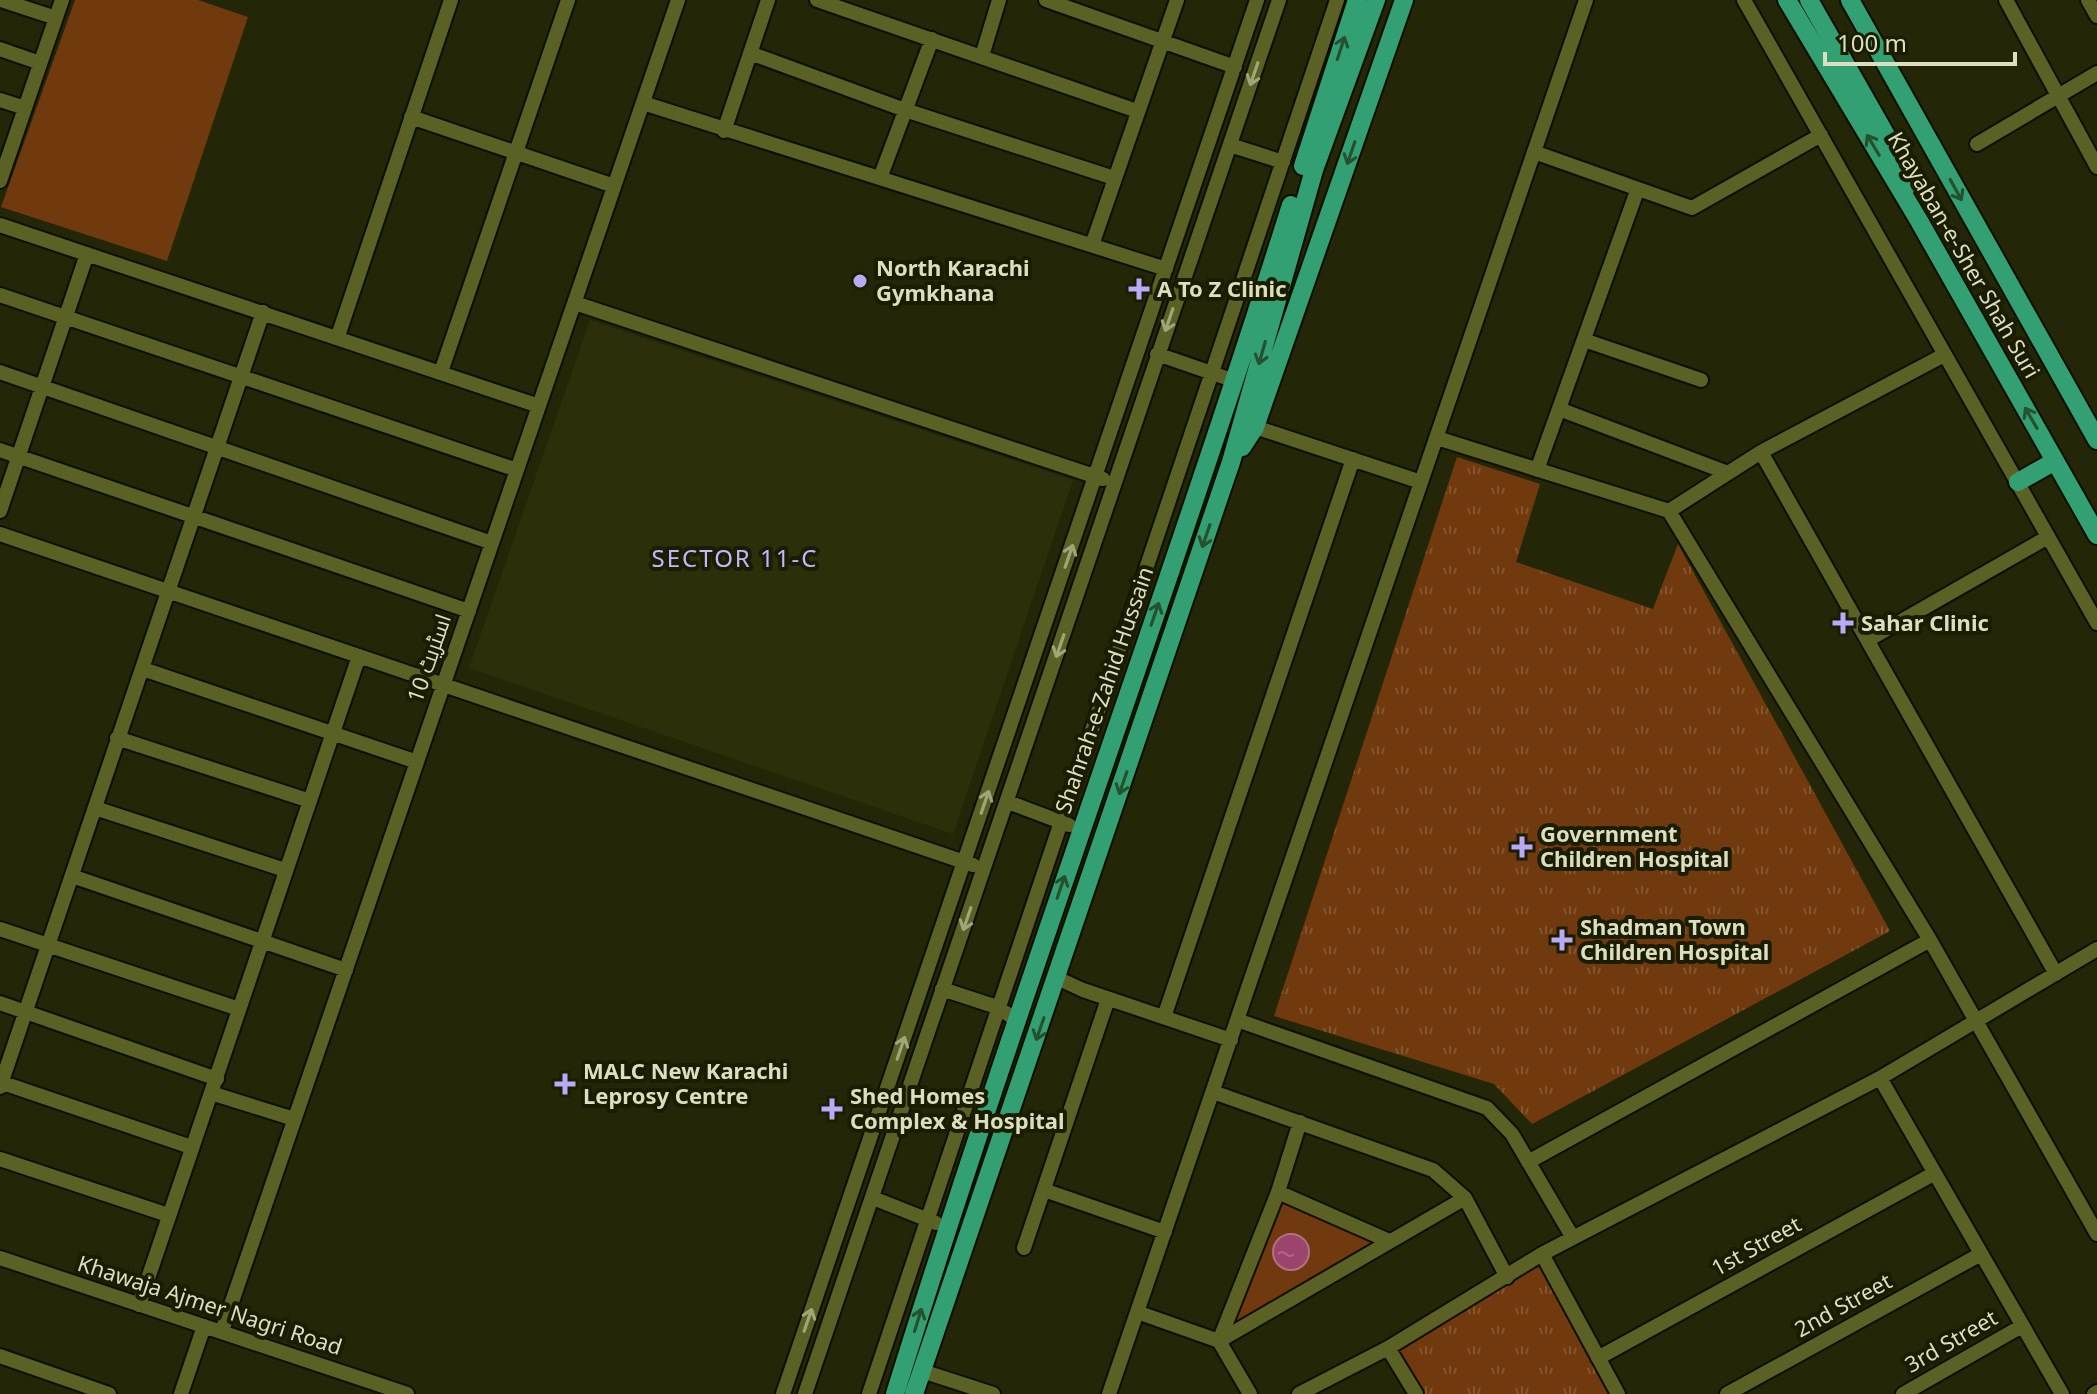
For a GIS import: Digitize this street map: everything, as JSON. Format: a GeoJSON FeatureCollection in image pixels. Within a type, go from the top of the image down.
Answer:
{"type":"FeatureCollection","features":[{"type":"Feature","properties":{"kind":"main road","name":"Shahrah-e-Zahid Hussain"},"geometry":{"type":"LineString","coordinates":[[895,1394],[938,1224],[1015,1019],[1235,381],[1357,0]]}},
{"type":"Feature","properties":{"kind":"main road"},"geometry":{"type":"LineString","coordinates":[[914,1394],[1231,462],[1314,170],[1376,0]]}},
{"type":"Feature","properties":{"kind":"main road"},"geometry":{"type":"LineString","coordinates":[[1231,462],[1255,427],[1404,0]]}},
{"type":"Feature","properties":{"kind":"main road","name":"Khayaban-e-Sher Shah Suri"},"geometry":{"type":"LineString","coordinates":[[1787,0],[1918,219],[2097,535]]}},
{"type":"Feature","properties":{"kind":"main road"},"geometry":{"type":"LineString","coordinates":[[1809,0],[1891,144],[1918,219]]}},
{"type":"Feature","properties":{"kind":"main road","name":"Khayaban-e-Sher Shah Suri"},"geometry":{"type":"LineString","coordinates":[[1850,0],[2097,440]]}},
{"type":"Feature","properties":{"kind":"main road"},"geometry":{"type":"LineString","coordinates":[[2018,482],[2055,461]]}},
{"type":"Feature","properties":{"kind":"main road"},"geometry":{"type":"LineString","coordinates":[[1025,989],[1050,1000]]}},
{"type":"Feature","properties":{"kind":"street"},"geometry":{"type":"LineString","coordinates":[[1,0],[56,18]]}},
{"type":"Feature","properties":{"kind":"street"},"geometry":{"type":"LineString","coordinates":[[0,181],[5,151],[25,108],[62,0]]}},
{"type":"Feature","properties":{"kind":"street"},"geometry":{"type":"LineString","coordinates":[[338,336],[450,0]]}},
{"type":"Feature","properties":{"kind":"street"},"geometry":{"type":"LineString","coordinates":[[441,372],[568,0]]}},
{"type":"Feature","properties":{"kind":"street","name":"اسٹریٹ 10"},"geometry":{"type":"LineString","coordinates":[[222,1331],[678,0]]}},
{"type":"Feature","properties":{"kind":"street"},"geometry":{"type":"LineString","coordinates":[[724,131],[768,0]]}},
{"type":"Feature","properties":{"kind":"street"},"geometry":{"type":"LineString","coordinates":[[817,0],[1137,111]]}},
{"type":"Feature","properties":{"kind":"street"},"geometry":{"type":"LineString","coordinates":[[982,56],[999,0]]}},
{"type":"Feature","properties":{"kind":"street"},"geometry":{"type":"LineString","coordinates":[[1046,0],[1235,67]]}},
{"type":"Feature","properties":{"kind":"street"},"geometry":{"type":"LineString","coordinates":[[1092,245],[1177,0]]}},
{"type":"Feature","properties":{"kind":"street"},"geometry":{"type":"LineString","coordinates":[[783,1394],[1257,0]]}},
{"type":"Feature","properties":{"kind":"street"},"geometry":{"type":"LineString","coordinates":[[805,1394],[1279,0]]}},
{"type":"Feature","properties":{"kind":"street"},"geometry":{"type":"LineString","coordinates":[[869,1394],[938,1224],[997,1007],[1337,0]]}},
{"type":"Feature","properties":{"kind":"street"},"geometry":{"type":"LineString","coordinates":[[1109,1394],[1586,0]]}},
{"type":"Feature","properties":{"kind":"street"},"geometry":{"type":"LineString","coordinates":[[1744,0],[2097,623]]}},
{"type":"Feature","properties":{"kind":"street"},"geometry":{"type":"LineString","coordinates":[[2006,0],[2097,167]]}},
{"type":"Feature","properties":{"kind":"street"},"geometry":{"type":"LineString","coordinates":[[2088,0],[2097,16]]}},
{"type":"Feature","properties":{"kind":"street"},"geometry":{"type":"LineString","coordinates":[[880,178],[932,39]]}},
{"type":"Feature","properties":{"kind":"street"},"geometry":{"type":"LineString","coordinates":[[0,49],[40,63]]}},
{"type":"Feature","properties":{"kind":"street"},"geometry":{"type":"LineString","coordinates":[[750,53],[905,110],[1114,178]]}},
{"type":"Feature","properties":{"kind":"street"},"geometry":{"type":"LineString","coordinates":[[1977,144],[2097,73]]}},
{"type":"Feature","properties":{"kind":"street"},"geometry":{"type":"LineString","coordinates":[[0,100],[25,108]]}},
{"type":"Feature","properties":{"kind":"street"},"geometry":{"type":"LineString","coordinates":[[643,103],[1166,269]]}},
{"type":"Feature","properties":{"kind":"street"},"geometry":{"type":"LineString","coordinates":[[411,117],[614,186]]}},
{"type":"Feature","properties":{"kind":"street"},"geometry":{"type":"LineString","coordinates":[[1534,152],[1692,208],[1821,135]]}},
{"type":"Feature","properties":{"kind":"street"},"geometry":{"type":"LineString","coordinates":[[1230,145],[1283,162]]}},
{"type":"Feature","properties":{"kind":"street"},"geometry":{"type":"LineString","coordinates":[[1537,470],[1637,191]]}},
{"type":"Feature","properties":{"kind":"street"},"geometry":{"type":"LineString","coordinates":[[0,225],[539,406]]}},
{"type":"Feature","properties":{"kind":"street"},"geometry":{"type":"LineString","coordinates":[[0,511],[87,254]]}},
{"type":"Feature","properties":{"kind":"street"},"geometry":{"type":"LineString","coordinates":[[0,295],[517,470]]}},
{"type":"Feature","properties":{"kind":"street"},"geometry":{"type":"LineString","coordinates":[[575,303],[1115,483]]}},
{"type":"Feature","properties":{"kind":"street"},"geometry":{"type":"LineString","coordinates":[[191,1147],[1,1084],[263,312]]}},
{"type":"Feature","properties":{"kind":"street"},"geometry":{"type":"LineString","coordinates":[[1584,340],[1701,380]]}},
{"type":"Feature","properties":{"kind":"street"},"geometry":{"type":"LineString","coordinates":[[1157,354],[1235,381]]}},
{"type":"Feature","properties":{"kind":"street"},"geometry":{"type":"LineString","coordinates":[[1669,511],[1761,452],[1944,355]]}},
{"type":"Feature","properties":{"kind":"street"},"geometry":{"type":"LineString","coordinates":[[0,372],[492,543]]}},
{"type":"Feature","properties":{"kind":"street"},"geometry":{"type":"LineString","coordinates":[[1559,409],[1728,473]]}},
{"type":"Feature","properties":{"kind":"street"},"geometry":{"type":"LineString","coordinates":[[1255,427],[1421,482]]}},
{"type":"Feature","properties":{"kind":"street"},"geometry":{"type":"LineString","coordinates":[[1437,438],[1669,511],[1978,1020],[2097,1234]]}},
{"type":"Feature","properties":{"kind":"street"},"geometry":{"type":"LineString","coordinates":[[0,450],[469,611]]}},
{"type":"Feature","properties":{"kind":"street"},"geometry":{"type":"LineString","coordinates":[[1761,452],[2056,974]]}},
{"type":"Feature","properties":{"kind":"street"},"geometry":{"type":"LineString","coordinates":[[1164,1017],[1353,459]]}},
{"type":"Feature","properties":{"kind":"street"},"geometry":{"type":"LineString","coordinates":[[0,534],[985,869]]}},
{"type":"Feature","properties":{"kind":"street"},"geometry":{"type":"LineString","coordinates":[[1868,640],[2048,537]]}},
{"type":"Feature","properties":{"kind":"street"},"geometry":{"type":"LineString","coordinates":[[139,1305],[359,656]]}},
{"type":"Feature","properties":{"kind":"street"},"geometry":{"type":"LineString","coordinates":[[143,669],[417,762]]}},
{"type":"Feature","properties":{"kind":"street"},"geometry":{"type":"LineString","coordinates":[[117,738],[310,801]]}},
{"type":"Feature","properties":{"kind":"street"},"geometry":{"type":"LineString","coordinates":[[1008,802],[1081,829]]}},
{"type":"Feature","properties":{"kind":"street"},"geometry":{"type":"LineString","coordinates":[[95,808],[285,870]]}},
{"type":"Feature","properties":{"kind":"street"},"geometry":{"type":"LineString","coordinates":[[72,876],[346,970]]}},
{"type":"Feature","properties":{"kind":"street"},"geometry":{"type":"LineString","coordinates":[[0,929],[239,1009]]}},
{"type":"Feature","properties":{"kind":"street"},"geometry":{"type":"LineString","coordinates":[[1528,1162],[1930,940]]}},
{"type":"Feature","properties":{"kind":"street"},"geometry":{"type":"LineString","coordinates":[[1299,1394],[1388,1348],[1542,1254],[1880,1078],[2097,949]]}},
{"type":"Feature","properties":{"kind":"street"},"geometry":{"type":"LineString","coordinates":[[1057,978],[1108,999],[1231,1040]]}},
{"type":"Feature","properties":{"kind":"street"},"geometry":{"type":"LineString","coordinates":[[942,989],[997,1007],[1015,1019]]}},
{"type":"Feature","properties":{"kind":"street"},"geometry":{"type":"LineString","coordinates":[[1024,1248],[1108,999]]}},
{"type":"Feature","properties":{"kind":"street"},"geometry":{"type":"LineString","coordinates":[[0,1003],[294,1119]]}},
{"type":"Feature","properties":{"kind":"street"},"geometry":{"type":"LineString","coordinates":[[1237,1020],[1487,1108],[1512,1134],[1573,1238]]}},
{"type":"Feature","properties":{"kind":"street"},"geometry":{"type":"LineString","coordinates":[[1880,1078],[2062,1394]]}},
{"type":"Feature","properties":{"kind":"street"},"geometry":{"type":"LineString","coordinates":[[1213,1092],[1433,1170],[1465,1198],[1507,1277]]}},
{"type":"Feature","properties":{"kind":"street"},"geometry":{"type":"LineString","coordinates":[[1219,1341],[1278,1192],[1300,1122]]}},
{"type":"Feature","properties":{"kind":"street"},"geometry":{"type":"LineString","coordinates":[[0,1159],[168,1215]]}},
{"type":"Feature","properties":{"kind":"street","name":"1st Street"},"geometry":{"type":"LineString","coordinates":[[1598,1358],[1935,1173]]}},
{"type":"Feature","properties":{"kind":"street"},"geometry":{"type":"LineString","coordinates":[[1044,1190],[1165,1232]]}},
{"type":"Feature","properties":{"kind":"street"},"geometry":{"type":"LineString","coordinates":[[1278,1192],[1389,1241]]}},
{"type":"Feature","properties":{"kind":"street"},"geometry":{"type":"LineString","coordinates":[[873,1198],[938,1224]]}},
{"type":"Feature","properties":{"kind":"street"},"geometry":{"type":"LineString","coordinates":[[1219,1341],[1465,1198]]}},
{"type":"Feature","properties":{"kind":"street"},"geometry":{"type":"LineString","coordinates":[[1542,1254],[1618,1394]]}},
{"type":"Feature","properties":{"kind":"street","name":"2nd Street"},"geometry":{"type":"LineString","coordinates":[[1727,1394],[1981,1254]]}},
{"type":"Feature","properties":{"kind":"street","name":"Khawaja Ajmer Nagri Road"},"geometry":{"type":"LineString","coordinates":[[0,1258],[407,1394]]}},
{"type":"Feature","properties":{"kind":"street"},"geometry":{"type":"LineString","coordinates":[[1137,1312],[1219,1341],[1250,1394]]}},
{"type":"Feature","properties":{"kind":"street"},"geometry":{"type":"LineString","coordinates":[[181,1394],[204,1326]]}},
{"type":"Feature","properties":{"kind":"street","name":"3rd Street"},"geometry":{"type":"LineString","coordinates":[[1903,1394],[2022,1326]]}},
{"type":"Feature","properties":{"kind":"street"},"geometry":{"type":"LineString","coordinates":[[1388,1348],[1416,1394]]}},
{"type":"Feature","properties":{"kind":"street"},"geometry":{"type":"LineString","coordinates":[[0,1356],[84,1390],[109,1394]]}},
{"type":"Feature","properties":{"kind":"street"},"geometry":{"type":"LineString","coordinates":[[922,1371],[993,1394]]}},
{"type":"Feature","properties":{"kind":"shaded area"},"geometry":{"type":"Polygon","coordinates":[[[590,320],[1073,480],[953,834],[469,668],[590,320]]]}},
{"type":"Feature","properties":{"kind":"green space"},"geometry":{"type":"Polygon","coordinates":[[[75,0],[198,0],[248,17],[167,261],[1,207],[75,0]]]}},
{"type":"Feature","properties":{"kind":"green space"},"geometry":{"type":"Polygon","coordinates":[[[1457,457],[1540,484],[1516,562],[1653,609],[1678,544],[1890,931],[1532,1124],[1494,1084],[1274,1016],[1457,457]]]}},
{"type":"Feature","properties":{"kind":"green space"},"geometry":{"type":"Polygon","coordinates":[[[1278,1192],[1389,1241],[1219,1341],[1278,1192]]]}},
{"type":"Feature","properties":{"kind":"green space"},"geometry":{"type":"Polygon","coordinates":[[[1542,1254],[1618,1394],[1415,1394],[1388,1348],[1542,1254]]]}},
{"type":"Feature","properties":{"kind":"water"},"geometry":{"type":"Polygon","coordinates":[[[1291,1234],[1303,1240],[1309,1252],[1303,1264],[1291,1270],[1279,1264],[1273,1252],[1279,1240],[1291,1234]]]}},
{"type":"Feature","properties":{"kind":"place","name":"North Karachi Gymkhana"},"geometry":{"type":"Point","coordinates":[860,281]}},
{"type":"Feature","properties":{"kind":"place","name":"A To Z Clinic"},"geometry":{"type":"Point","coordinates":[1139,289]}},
{"type":"Feature","properties":{"kind":"place","name":"Sahar Clinic"},"geometry":{"type":"Point","coordinates":[1843,623]}},
{"type":"Feature","properties":{"kind":"place","name":"Government Children Hospital"},"geometry":{"type":"Point","coordinates":[1522,847]}},
{"type":"Feature","properties":{"kind":"place","name":"Shadman Town Children Hospital"},"geometry":{"type":"Point","coordinates":[1562,940]}},
{"type":"Feature","properties":{"kind":"place","name":"MALC New Karachi Leprosy Centre"},"geometry":{"type":"Point","coordinates":[565,1084]}},
{"type":"Feature","properties":{"kind":"place","name":"Shed Homes Complex & Hospital"},"geometry":{"type":"Point","coordinates":[832,1109]}},
{"type":"Feature","properties":{"kind":"district","name":"SECTOR 11-C"},"geometry":{"type":"Point","coordinates":[735,559]}}]}
